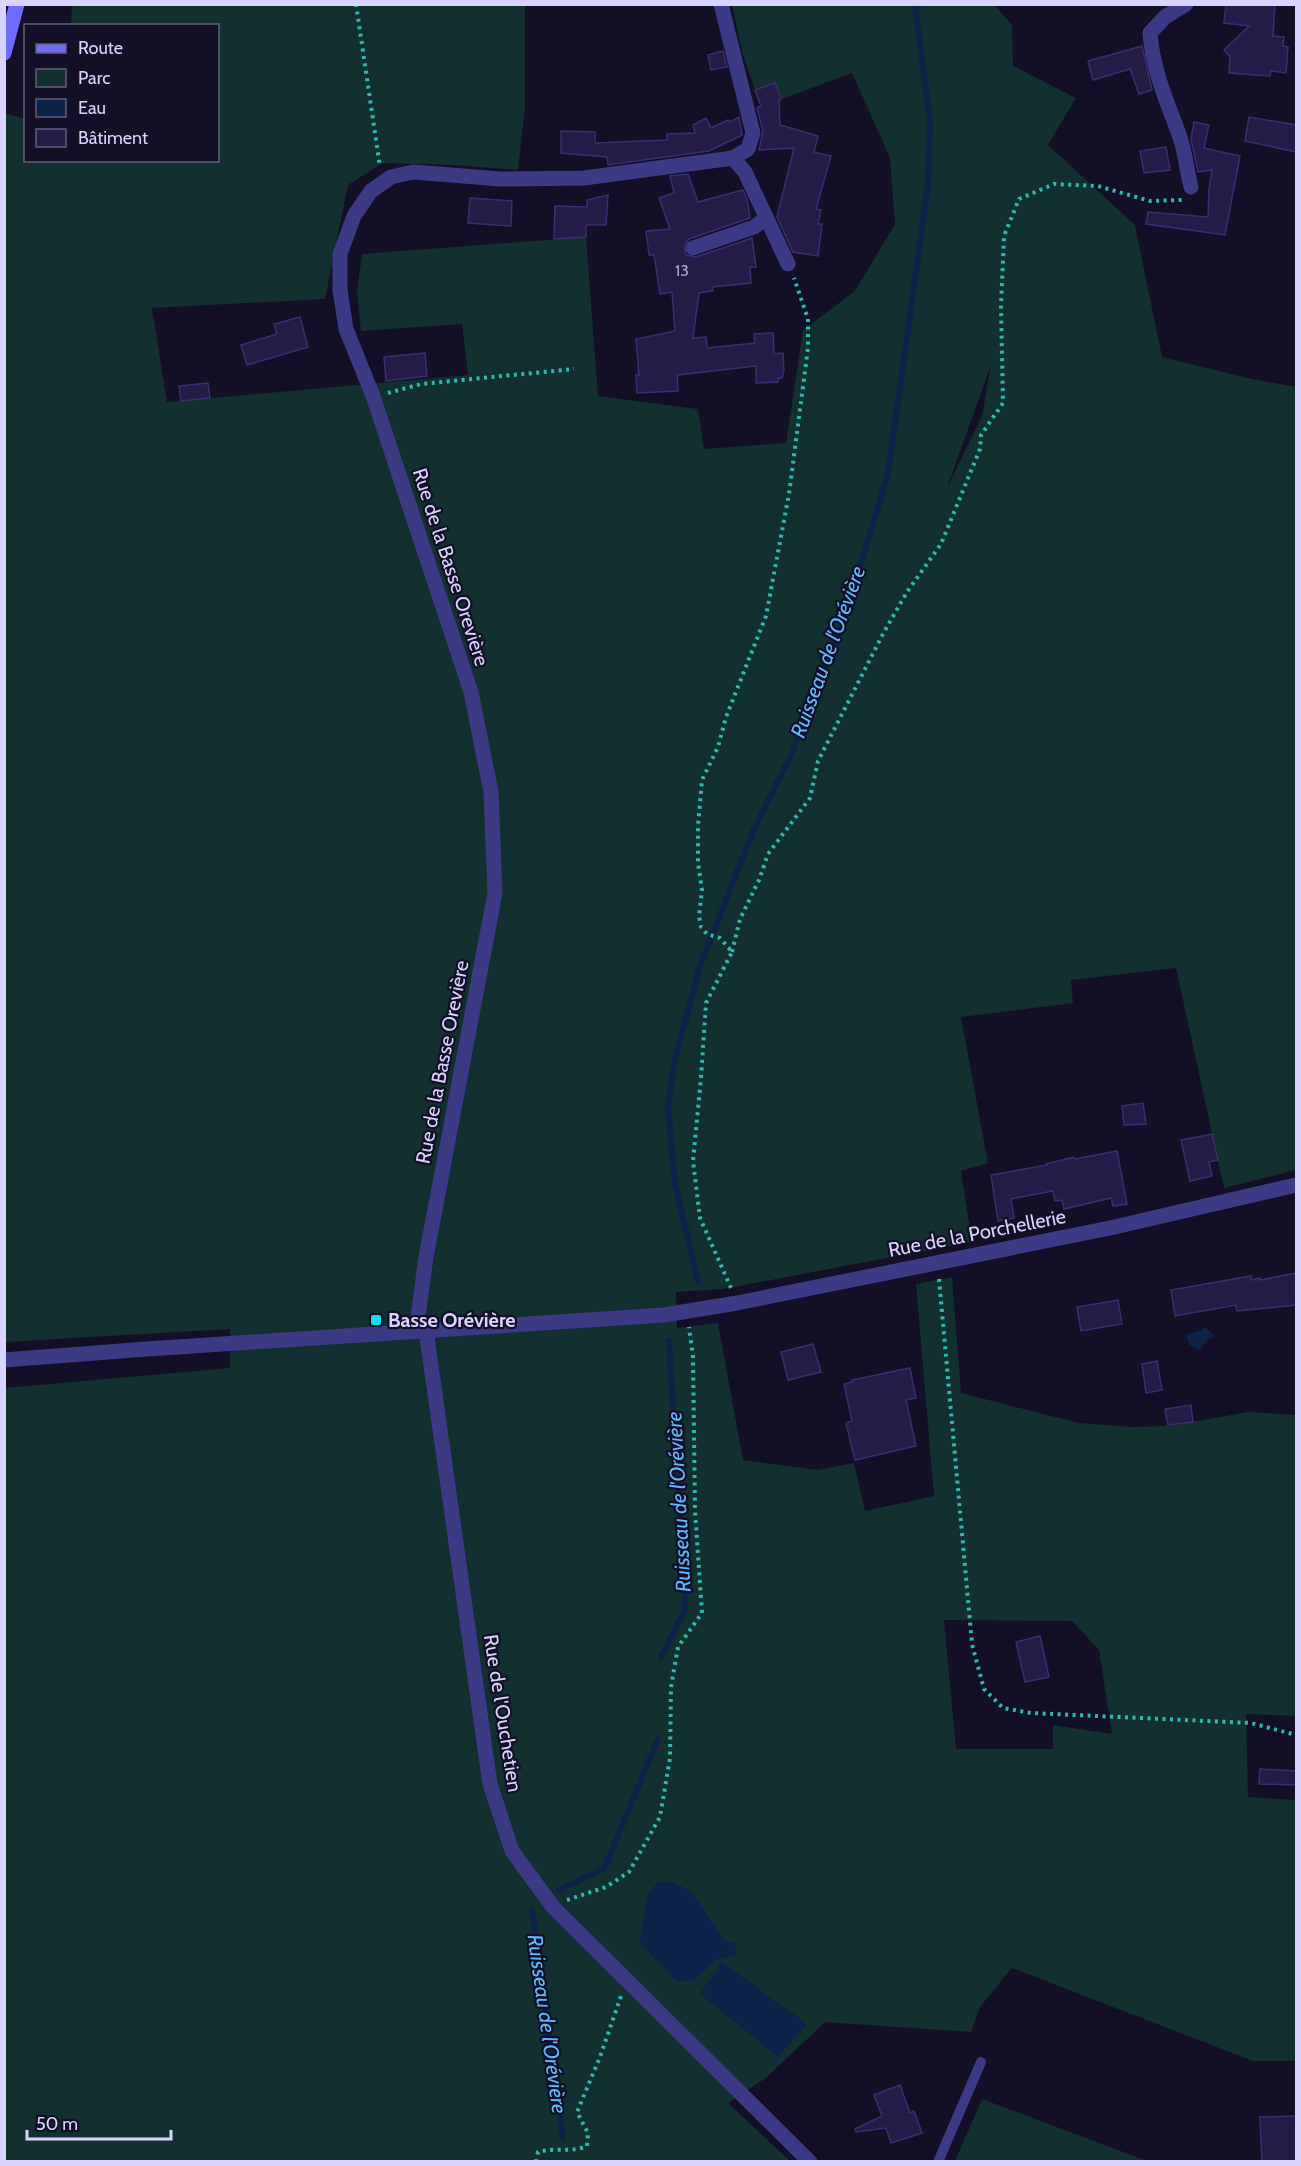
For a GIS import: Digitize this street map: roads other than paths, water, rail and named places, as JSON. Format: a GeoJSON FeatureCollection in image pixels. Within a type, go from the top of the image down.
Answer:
{"type":"FeatureCollection","features":[{"type":"Feature","properties":{"kind":"main road"},"geometry":{"type":"LineString","coordinates":[[4,53],[17,4]]}},
{"type":"Feature","properties":{"kind":"street"},"geometry":{"type":"LineString","coordinates":[[721,4],[753,133],[748,149],[733,158],[745,172],[758,197],[765,219],[788,264]]}},
{"type":"Feature","properties":{"kind":"street"},"geometry":{"type":"LineString","coordinates":[[1186,4],[1165,17],[1150,33],[1163,96],[1181,139],[1191,187]]}},
{"type":"Feature","properties":{"kind":"street","name":"Rue de la Basse Orevière"},"geometry":{"type":"LineString","coordinates":[[421,1331],[426,1257],[495,893],[491,792],[471,692],[372,396],[346,329],[340,290],[340,254],[354,216],[371,190],[391,177],[413,172],[501,179],[584,178],[733,158]]}},
{"type":"Feature","properties":{"kind":"street"},"geometry":{"type":"LineString","coordinates":[[693,248],[754,227],[765,219]]}},
{"type":"Feature","properties":{"kind":"street","name":"Rue de la Porchellerie"},"geometry":{"type":"LineString","coordinates":[[4,1360],[664,1315],[737,1303],[1110,1228],[1296,1185]]}},
{"type":"Feature","properties":{"kind":"street","name":"Rue de l'Ouchetien"},"geometry":{"type":"LineString","coordinates":[[421,1331],[490,1784],[512,1851],[553,1907],[810,2162]]}},
{"type":"Feature","properties":{"kind":"lane"},"geometry":{"type":"LineString","coordinates":[[938,2162],[981,2062]]}},
{"type":"Feature","properties":{"kind":"water"},"geometry":{"type":"Polygon","coordinates":[[[1205,1327],[1215,1336],[1199,1349],[1189,1345],[1186,1334],[1205,1327]]]}},
{"type":"Feature","properties":{"kind":"water"},"geometry":{"type":"Polygon","coordinates":[[[671,1881],[692,1892],[725,1941],[735,1943],[737,1954],[718,1959],[692,1981],[676,1981],[639,1942],[648,1895],[657,1883],[671,1881]]]}},
{"type":"Feature","properties":{"kind":"water"},"geometry":{"type":"Polygon","coordinates":[[[722,1962],[807,2024],[778,2057],[700,1994],[722,1962]]]}},
{"type":"Feature","properties":{"kind":"waterway","name":"Ruisseau de l'Orévière"},"geometry":{"type":"LineString","coordinates":[[698,1282],[675,1183],[668,1108],[674,1063],[700,966],[754,829],[791,755],[844,620],[888,474],[928,185],[930,121],[915,4]]}},
{"type":"Feature","properties":{"kind":"waterway","name":"Ruisseau de l'Orévière"},"geometry":{"type":"LineString","coordinates":[[661,1657],[685,1609],[669,1341]]}},
{"type":"Feature","properties":{"kind":"waterway","name":"Ruisseau de l'Orévière"},"geometry":{"type":"LineString","coordinates":[[558,1890],[604,1869],[658,1739]]}},
{"type":"Feature","properties":{"kind":"waterway","name":"Ruisseau de l'Orévière"},"geometry":{"type":"LineString","coordinates":[[532,1910],[563,2138]]}},
{"type":"Feature","properties":{"kind":"place","name":"Basse Orévière"},"geometry":{"type":"Point","coordinates":[376,1320]}}]}
